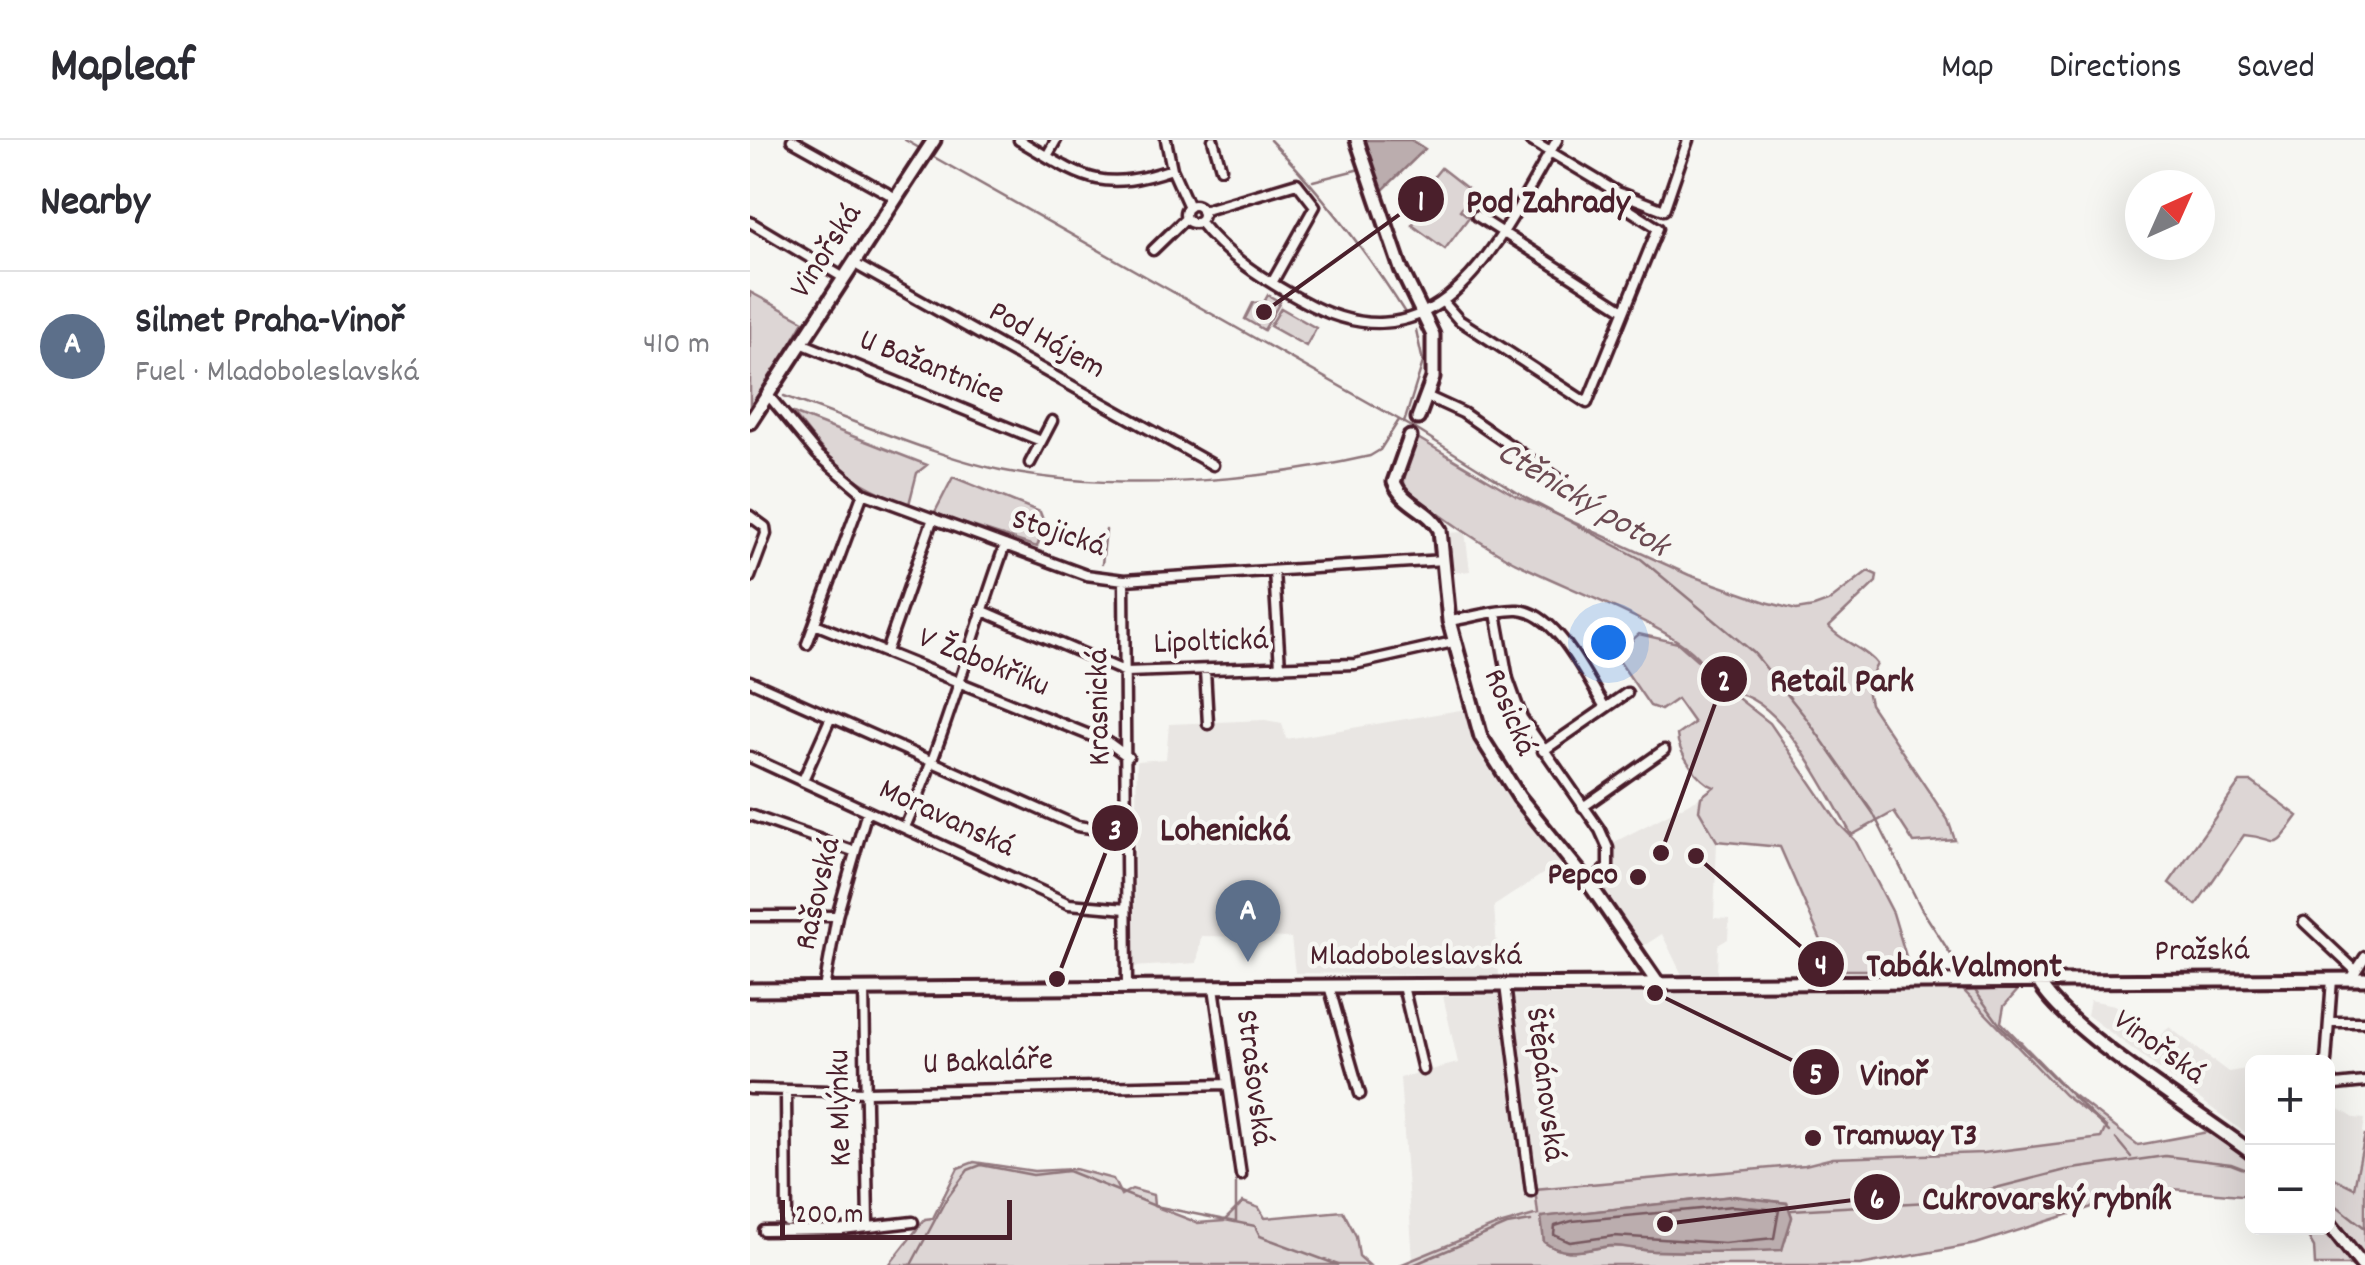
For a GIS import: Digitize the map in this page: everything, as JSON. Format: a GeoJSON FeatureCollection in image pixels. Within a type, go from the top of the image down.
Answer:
{"type":"FeatureCollection","features":[{"type":"Feature","properties":{"kind":"main road"},"geometry":{"type":"LineString","coordinates":[[1357,140],[1400,269],[1426,314],[1435,352],[1418,418]]}},
{"type":"Feature","properties":{"kind":"main road","name":"Vinořská"},"geometry":{"type":"LineString","coordinates":[[750,422],[929,147]]}},
{"type":"Feature","properties":{"kind":"main road","name":"Rosická"},"geometry":{"type":"LineString","coordinates":[[1410,437],[1396,470],[1395,487],[1438,525],[1448,621],[1470,706],[1500,770],[1590,885],[1659,984]]}},
{"type":"Feature","properties":{"kind":"main road","name":"Pražská"},"geometry":{"type":"LineString","coordinates":[[1980,982],[2358,976]]}},
{"type":"Feature","properties":{"kind":"main road","name":"Mladoboleslavská"},"geometry":{"type":"LineString","coordinates":[[750,990],[1980,982]]}},
{"type":"Feature","properties":{"kind":"main road","name":"Vinořská"},"geometry":{"type":"LineString","coordinates":[[2039,982],[2049,1000],[2084,1030],[2245,1148]]}},
{"type":"Feature","properties":{"kind":"main road"},"geometry":{"type":"LineString","coordinates":[[2335,1231],[2362,1265]]}},
{"type":"Feature","properties":{"kind":"street"},"geometry":{"type":"LineString","coordinates":[[792,140],[896,198]]}},
{"type":"Feature","properties":{"kind":"street"},"geometry":{"type":"LineString","coordinates":[[1019,140],[1086,177],[1111,184],[1172,169]]}},
{"type":"Feature","properties":{"kind":"street"},"geometry":{"type":"LineString","coordinates":[[1046,156],[1056,140]]}},
{"type":"Feature","properties":{"kind":"street"},"geometry":{"type":"LineString","coordinates":[[1153,250],[1186,218],[1189,206],[1172,169],[1166,140]]}},
{"type":"Feature","properties":{"kind":"street"},"geometry":{"type":"LineString","coordinates":[[1213,140],[1221,168]]}},
{"type":"Feature","properties":{"kind":"street"},"geometry":{"type":"LineString","coordinates":[[1530,140],[1617,192],[1664,210],[1688,140]]}},
{"type":"Feature","properties":{"kind":"street"},"geometry":{"type":"LineString","coordinates":[[1186,218],[1199,221],[1224,248],[1316,309],[1364,324],[1392,325],[1426,314],[1469,280],[1557,140]]}},
{"type":"Feature","properties":{"kind":"street"},"geometry":{"type":"LineString","coordinates":[[1189,206],[1202,211],[1301,184],[1315,206],[1272,283]]}},
{"type":"Feature","properties":{"kind":"street"},"geometry":{"type":"LineString","coordinates":[[1444,303],[1458,320],[1587,403],[1658,228],[1625,207],[1617,192]]}},
{"type":"Feature","properties":{"kind":"street"},"geometry":{"type":"LineString","coordinates":[[1199,221],[1202,211]]}},
{"type":"Feature","properties":{"kind":"street"},"geometry":{"type":"LineString","coordinates":[[1477,216],[1624,310]]}},
{"type":"Feature","properties":{"kind":"street"},"geometry":{"type":"LineString","coordinates":[[750,222],[844,278]]}},
{"type":"Feature","properties":{"kind":"street","name":"Pod Hájem"},"geometry":{"type":"LineString","coordinates":[[854,263],[1213,465]]}},
{"type":"Feature","properties":{"kind":"street","name":"U Bažantnice"},"geometry":{"type":"LineString","coordinates":[[801,344],[1041,442]]}},
{"type":"Feature","properties":{"kind":"street","name":"Stojická"},"geometry":{"type":"LineString","coordinates":[[768,395],[817,454],[863,493],[1086,575],[1124,580],[1444,560]]}},
{"type":"Feature","properties":{"kind":"street"},"geometry":{"type":"LineString","coordinates":[[1426,396],[1463,412],[1563,482]]}},
{"type":"Feature","properties":{"kind":"street"},"geometry":{"type":"LineString","coordinates":[[1030,463],[1052,421]]}},
{"type":"Feature","properties":{"kind":"street"},"geometry":{"type":"LineString","coordinates":[[807,644],[863,493]]}},
{"type":"Feature","properties":{"kind":"street"},"geometry":{"type":"LineString","coordinates":[[750,516],[765,527],[766,534],[750,577]]}},
{"type":"Feature","properties":{"kind":"street"},"geometry":{"type":"LineString","coordinates":[[886,652],[933,518]]}},
{"type":"Feature","properties":{"kind":"street"},"geometry":{"type":"LineString","coordinates":[[906,828],[934,762],[956,680],[1005,545]]}},
{"type":"Feature","properties":{"kind":"street"},"geometry":{"type":"LineString","coordinates":[[1274,572],[1280,667]]}},
{"type":"Feature","properties":{"kind":"street","name":"Krasnická"},"geometry":{"type":"LineString","coordinates":[[1124,580],[1127,988]]}},
{"type":"Feature","properties":{"kind":"street","name":"Lipoltická"},"geometry":{"type":"LineString","coordinates":[[981,610],[1126,672],[1355,664],[1453,642]]}},
{"type":"Feature","properties":{"kind":"street"},"geometry":{"type":"LineString","coordinates":[[1448,621],[1526,612],[1554,632],[1605,707]]}},
{"type":"Feature","properties":{"kind":"street"},"geometry":{"type":"LineString","coordinates":[[1496,613],[1508,679],[1522,718],[1608,848],[1608,867],[1590,885]]}},
{"type":"Feature","properties":{"kind":"street","name":"V Žabokřiku"},"geometry":{"type":"LineString","coordinates":[[815,624],[1109,743],[1128,757]]}},
{"type":"Feature","properties":{"kind":"street"},"geometry":{"type":"LineString","coordinates":[[1205,670],[1208,724]]}},
{"type":"Feature","properties":{"kind":"street"},"geometry":{"type":"LineString","coordinates":[[750,681],[1078,826],[1126,832]]}},
{"type":"Feature","properties":{"kind":"street"},"geometry":{"type":"LineString","coordinates":[[1543,752],[1627,693]]}},
{"type":"Feature","properties":{"kind":"street"},"geometry":{"type":"LineString","coordinates":[[803,780],[831,717]]}},
{"type":"Feature","properties":{"kind":"street"},"geometry":{"type":"LineString","coordinates":[[1583,807],[1664,750]]}},
{"type":"Feature","properties":{"kind":"street","name":"Moravanská"},"geometry":{"type":"LineString","coordinates":[[750,758],[1069,904],[1126,909]]}},
{"type":"Feature","properties":{"kind":"street","name":"Rašovská"},"geometry":{"type":"LineString","coordinates":[[824,989],[837,916],[867,811]]}},
{"type":"Feature","properties":{"kind":"street"},"geometry":{"type":"LineString","coordinates":[[750,815],[854,851]]}},
{"type":"Feature","properties":{"kind":"street"},"geometry":{"type":"LineString","coordinates":[[750,916],[837,916]]}},
{"type":"Feature","properties":{"kind":"street"},"geometry":{"type":"LineString","coordinates":[[2304,922],[2358,976],[2365,957]]}},
{"type":"Feature","properties":{"kind":"street"},"geometry":{"type":"LineString","coordinates":[[2327,1055],[2332,979]]}},
{"type":"Feature","properties":{"kind":"street","name":"Štěpánovská"},"geometry":{"type":"LineString","coordinates":[[1505,985],[1531,1191]]}},
{"type":"Feature","properties":{"kind":"street"},"geometry":{"type":"LineString","coordinates":[[1328,986],[1360,1094]]}},
{"type":"Feature","properties":{"kind":"street"},"geometry":{"type":"LineString","coordinates":[[1403,986],[1422,1070]]}},
{"type":"Feature","properties":{"kind":"street","name":"Strašovská"},"geometry":{"type":"LineString","coordinates":[[1214,987],[1241,1175]]}},
{"type":"Feature","properties":{"kind":"street","name":"Ke Mlýnku"},"geometry":{"type":"LineString","coordinates":[[864,989],[868,1226]]}},
{"type":"Feature","properties":{"kind":"street"},"geometry":{"type":"LineString","coordinates":[[2329,1022],[2365,1022]]}},
{"type":"Feature","properties":{"kind":"street"},"geometry":{"type":"LineString","coordinates":[[2335,1083],[2365,1082]]}},
{"type":"Feature","properties":{"kind":"street","name":"U Bakaláře"},"geometry":{"type":"LineString","coordinates":[[750,1089],[868,1092],[1228,1084]]}},
{"type":"Feature","properties":{"kind":"street"},"geometry":{"type":"LineString","coordinates":[[786,1090],[787,1222]]}},
{"type":"Feature","properties":{"kind":"street"},"geometry":{"type":"LineString","coordinates":[[764,1231],[914,1222]]}},
{"type":"Feature","properties":{"kind":"shaded area"},"geometry":{"type":"Polygon","coordinates":[[[1441,168],[1473,193],[1460,210],[1469,217],[1445,249],[1412,225],[1437,192],[1428,184],[1441,168]]]}},
{"type":"Feature","properties":{"kind":"shaded area"},"geometry":{"type":"Polygon","coordinates":[[[750,292],[804,321],[750,415],[750,292]]]}},
{"type":"Feature","properties":{"kind":"shaded area"},"geometry":{"type":"Polygon","coordinates":[[[1268,295],[1280,302],[1264,330],[1245,319],[1253,303],[1264,302],[1268,295]]]}},
{"type":"Feature","properties":{"kind":"shaded area"},"geometry":{"type":"Polygon","coordinates":[[[1281,308],[1316,328],[1306,346],[1270,326],[1281,308]]]}},
{"type":"Feature","properties":{"kind":"shaded area"},"geometry":{"type":"Polygon","coordinates":[[[793,413],[927,465],[917,473],[909,504],[870,488],[842,469],[793,413]]]}},
{"type":"Feature","properties":{"kind":"shaded area"},"geometry":{"type":"Polygon","coordinates":[[[1416,437],[1516,496],[1689,575],[1766,602],[1796,610],[1814,607],[1828,602],[1868,571],[1877,575],[1876,582],[1829,627],[1877,664],[1866,685],[1870,704],[1948,820],[1955,840],[1914,843],[1894,812],[1852,835],[1785,728],[1768,710],[1730,692],[1770,723],[1839,824],[1855,840],[1893,913],[1907,960],[1902,970],[1834,970],[1780,847],[1717,841],[1699,810],[1701,797],[1714,787],[1696,772],[1678,742],[1677,735],[1694,723],[1677,699],[1661,710],[1650,706],[1615,655],[1639,634],[1678,643],[1703,665],[1692,651],[1645,622],[1507,558],[1416,497],[1404,487],[1404,469],[1416,437]]]}},
{"type":"Feature","properties":{"kind":"shaded area"},"geometry":{"type":"Polygon","coordinates":[[[953,477],[1040,512],[1045,525],[1037,547],[934,514],[953,477]]]}},
{"type":"Feature","properties":{"kind":"shaded area"},"geometry":{"type":"Polygon","coordinates":[[[1465,532],[1470,571],[1451,573],[1446,533],[1465,532]]]}},
{"type":"Feature","properties":{"kind":"shaded area"},"geometry":{"type":"Polygon","coordinates":[[[1466,709],[1494,775],[1564,860],[1494,906],[1499,976],[1295,973],[1291,938],[1201,936],[1197,963],[1133,967],[1137,761],[1166,759],[1169,724],[1265,720],[1282,723],[1286,739],[1466,709]]]}},
{"type":"Feature","properties":{"kind":"shaded area"},"geometry":{"type":"Polygon","coordinates":[[[2240,782],[2252,782],[2298,816],[2279,840],[2244,835],[2196,905],[2169,883],[2240,782]]]}},
{"type":"Feature","properties":{"kind":"shaded area"},"geometry":{"type":"Polygon","coordinates":[[[1701,797],[1699,810],[1717,841],[1714,918],[1729,919],[1728,939],[1718,945],[1717,975],[1683,977],[1662,934],[1642,947],[1596,887],[1619,871],[1605,860],[1603,848],[1701,797]]]}},
{"type":"Feature","properties":{"kind":"shaded area"},"geometry":{"type":"Polygon","coordinates":[[[2019,989],[2004,1006],[2001,1022],[2068,1091],[2138,1145],[2208,1132],[2245,1156],[2245,1195],[2172,1189],[2133,1194],[1976,1244],[1860,1265],[1400,1265],[1492,1227],[1538,1214],[1535,1189],[1805,1165],[1833,1158],[1983,1153],[2101,1138],[2106,1127],[2064,1095],[1964,991],[2019,989]],[[1733,1196],[1542,1217],[1544,1242],[1561,1250],[1612,1246],[1652,1251],[1735,1251],[1782,1249],[1792,1217],[1787,1203],[1733,1196]]]}},
{"type":"Feature","properties":{"kind":"shaded area"},"geometry":{"type":"Polygon","coordinates":[[[1964,991],[2064,1095],[2107,1127],[2101,1139],[1983,1153],[1833,1158],[1805,1165],[1536,1189],[1538,1214],[1532,1218],[1492,1227],[1413,1260],[1400,1078],[1458,1063],[1443,996],[1964,991]]]}},
{"type":"Feature","properties":{"kind":"shaded area"},"geometry":{"type":"Polygon","coordinates":[[[2090,1000],[2115,1005],[2160,1036],[2169,1027],[2228,1072],[2245,1069],[2245,1133],[2087,1015],[2090,1000]]]}},
{"type":"Feature","properties":{"kind":"shaded area"},"geometry":{"type":"Polygon","coordinates":[[[2335,1106],[2354,1118],[2365,1119],[2354,1188],[2335,1178],[2335,1106]]]}},
{"type":"Feature","properties":{"kind":"shaded area"},"geometry":{"type":"Polygon","coordinates":[[[2365,1134],[2365,1260],[2335,1224],[2335,1178],[2354,1188],[2365,1134]]]}},
{"type":"Feature","properties":{"kind":"shaded area"},"geometry":{"type":"Polygon","coordinates":[[[974,1162],[1034,1171],[1075,1169],[1113,1179],[1121,1195],[1132,1189],[1153,1195],[1154,1206],[1198,1223],[1224,1221],[1243,1202],[1259,1208],[1265,1218],[1343,1211],[1356,1236],[1359,1256],[1369,1265],[889,1265],[925,1219],[933,1218],[958,1168],[974,1162]]]}},
{"type":"Feature","properties":{"kind":"shaded area"},"geometry":{"type":"Polygon","coordinates":[[[2307,1235],[2333,1235],[2357,1265],[2315,1265],[2314,1247],[2307,1235]]]}},
{"type":"Feature","properties":{"kind":"water"},"geometry":{"type":"Polygon","coordinates":[[[1363,140],[1411,140],[1425,149],[1382,191],[1363,140]]]}},
{"type":"Feature","properties":{"kind":"water"},"geometry":{"type":"Polygon","coordinates":[[[1733,1196],[1787,1203],[1792,1217],[1782,1250],[1658,1251],[1612,1246],[1569,1251],[1544,1242],[1541,1217],[1733,1196]]]}},
{"type":"Feature","properties":{"kind":"waterway","name":"Ctěnický potok"},"geometry":{"type":"LineString","coordinates":[[905,140],[921,149]]}},
{"type":"Feature","properties":{"kind":"waterway"},"geometry":{"type":"LineString","coordinates":[[1270,140],[1343,224],[1407,316]]}},
{"type":"Feature","properties":{"kind":"waterway","name":"Ctěnický potok"},"geometry":{"type":"LineString","coordinates":[[932,156],[1414,428],[1526,498],[1641,559],[1754,653],[1807,719],[1873,813],[1921,908],[1966,978]]}},
{"type":"Feature","properties":{"kind":"waterway"},"geometry":{"type":"LineString","coordinates":[[1313,181],[1360,169]]}},
{"type":"Feature","properties":{"kind":"waterway"},"geometry":{"type":"LineString","coordinates":[[1404,423],[1423,362],[1416,330]]}},
{"type":"Feature","properties":{"kind":"waterway"},"geometry":{"type":"LineString","coordinates":[[750,407],[763,389]]}},
{"type":"Feature","properties":{"kind":"waterway"},"geometry":{"type":"LineString","coordinates":[[784,396],[974,464],[1045,477],[1138,483],[1233,478],[1370,456],[1380,450],[1399,420]]}},
{"type":"Feature","properties":{"kind":"waterway"},"geometry":{"type":"LineString","coordinates":[[1102,564],[1106,530]]}},
{"type":"Feature","properties":{"kind":"waterway","name":"Ctěnický potok"},"geometry":{"type":"LineString","coordinates":[[1971,985],[2000,1025],[2109,1132]]}},
{"type":"Feature","properties":{"kind":"waterway","name":"Ctěnický potok"},"geometry":{"type":"LineString","coordinates":[[2116,1139],[2131,1157]]}},
{"type":"Feature","properties":{"kind":"waterway"},"geometry":{"type":"LineString","coordinates":[[1792,1210],[1945,1201],[2066,1170],[2165,1156],[2245,1169]]}},
{"type":"Feature","properties":{"kind":"waterway"},"geometry":{"type":"LineString","coordinates":[[911,1265],[945,1201],[968,1170],[981,1165],[1033,1175],[1068,1171],[1155,1206],[1255,1226],[1260,1236],[1338,1265]]}},
{"type":"Feature","properties":{"kind":"waterway"},"geometry":{"type":"LineString","coordinates":[[1236,1173],[1236,1221]]}},
{"type":"Feature","properties":{"kind":"waterway"},"geometry":{"type":"LineString","coordinates":[[2335,1204],[2365,1228]]}},
{"type":"Feature","properties":{"kind":"waterway"},"geometry":{"type":"LineString","coordinates":[[1413,1265],[1507,1225],[1531,1221]]}},
{"type":"Feature","properties":{"kind":"place","name":"Pod Zahrady"},"geometry":{"type":"Point","coordinates":[1264,312]}},
{"type":"Feature","properties":{"kind":"place","name":"Retail Park"},"geometry":{"type":"Point","coordinates":[1661,853]}},
{"type":"Feature","properties":{"kind":"place","name":"Tabák Valmont"},"geometry":{"type":"Point","coordinates":[1696,856]}},
{"type":"Feature","properties":{"kind":"place","name":"Pepco"},"geometry":{"type":"Point","coordinates":[1638,877]}},
{"type":"Feature","properties":{"kind":"place","name":"Silmet Praha-Vinoř"},"geometry":{"type":"Point","coordinates":[1248,962]}},
{"type":"Feature","properties":{"kind":"place","name":"Lohenická"},"geometry":{"type":"Point","coordinates":[1057,979]}},
{"type":"Feature","properties":{"kind":"place","name":"Vinoř"},"geometry":{"type":"Point","coordinates":[1655,993]}},
{"type":"Feature","properties":{"kind":"place","name":"Tramway T3"},"geometry":{"type":"Point","coordinates":[1813,1138]}},
{"type":"Feature","properties":{"kind":"place","name":"Cukrovarský rybník"},"geometry":{"type":"Point","coordinates":[1665,1224]}}]}
